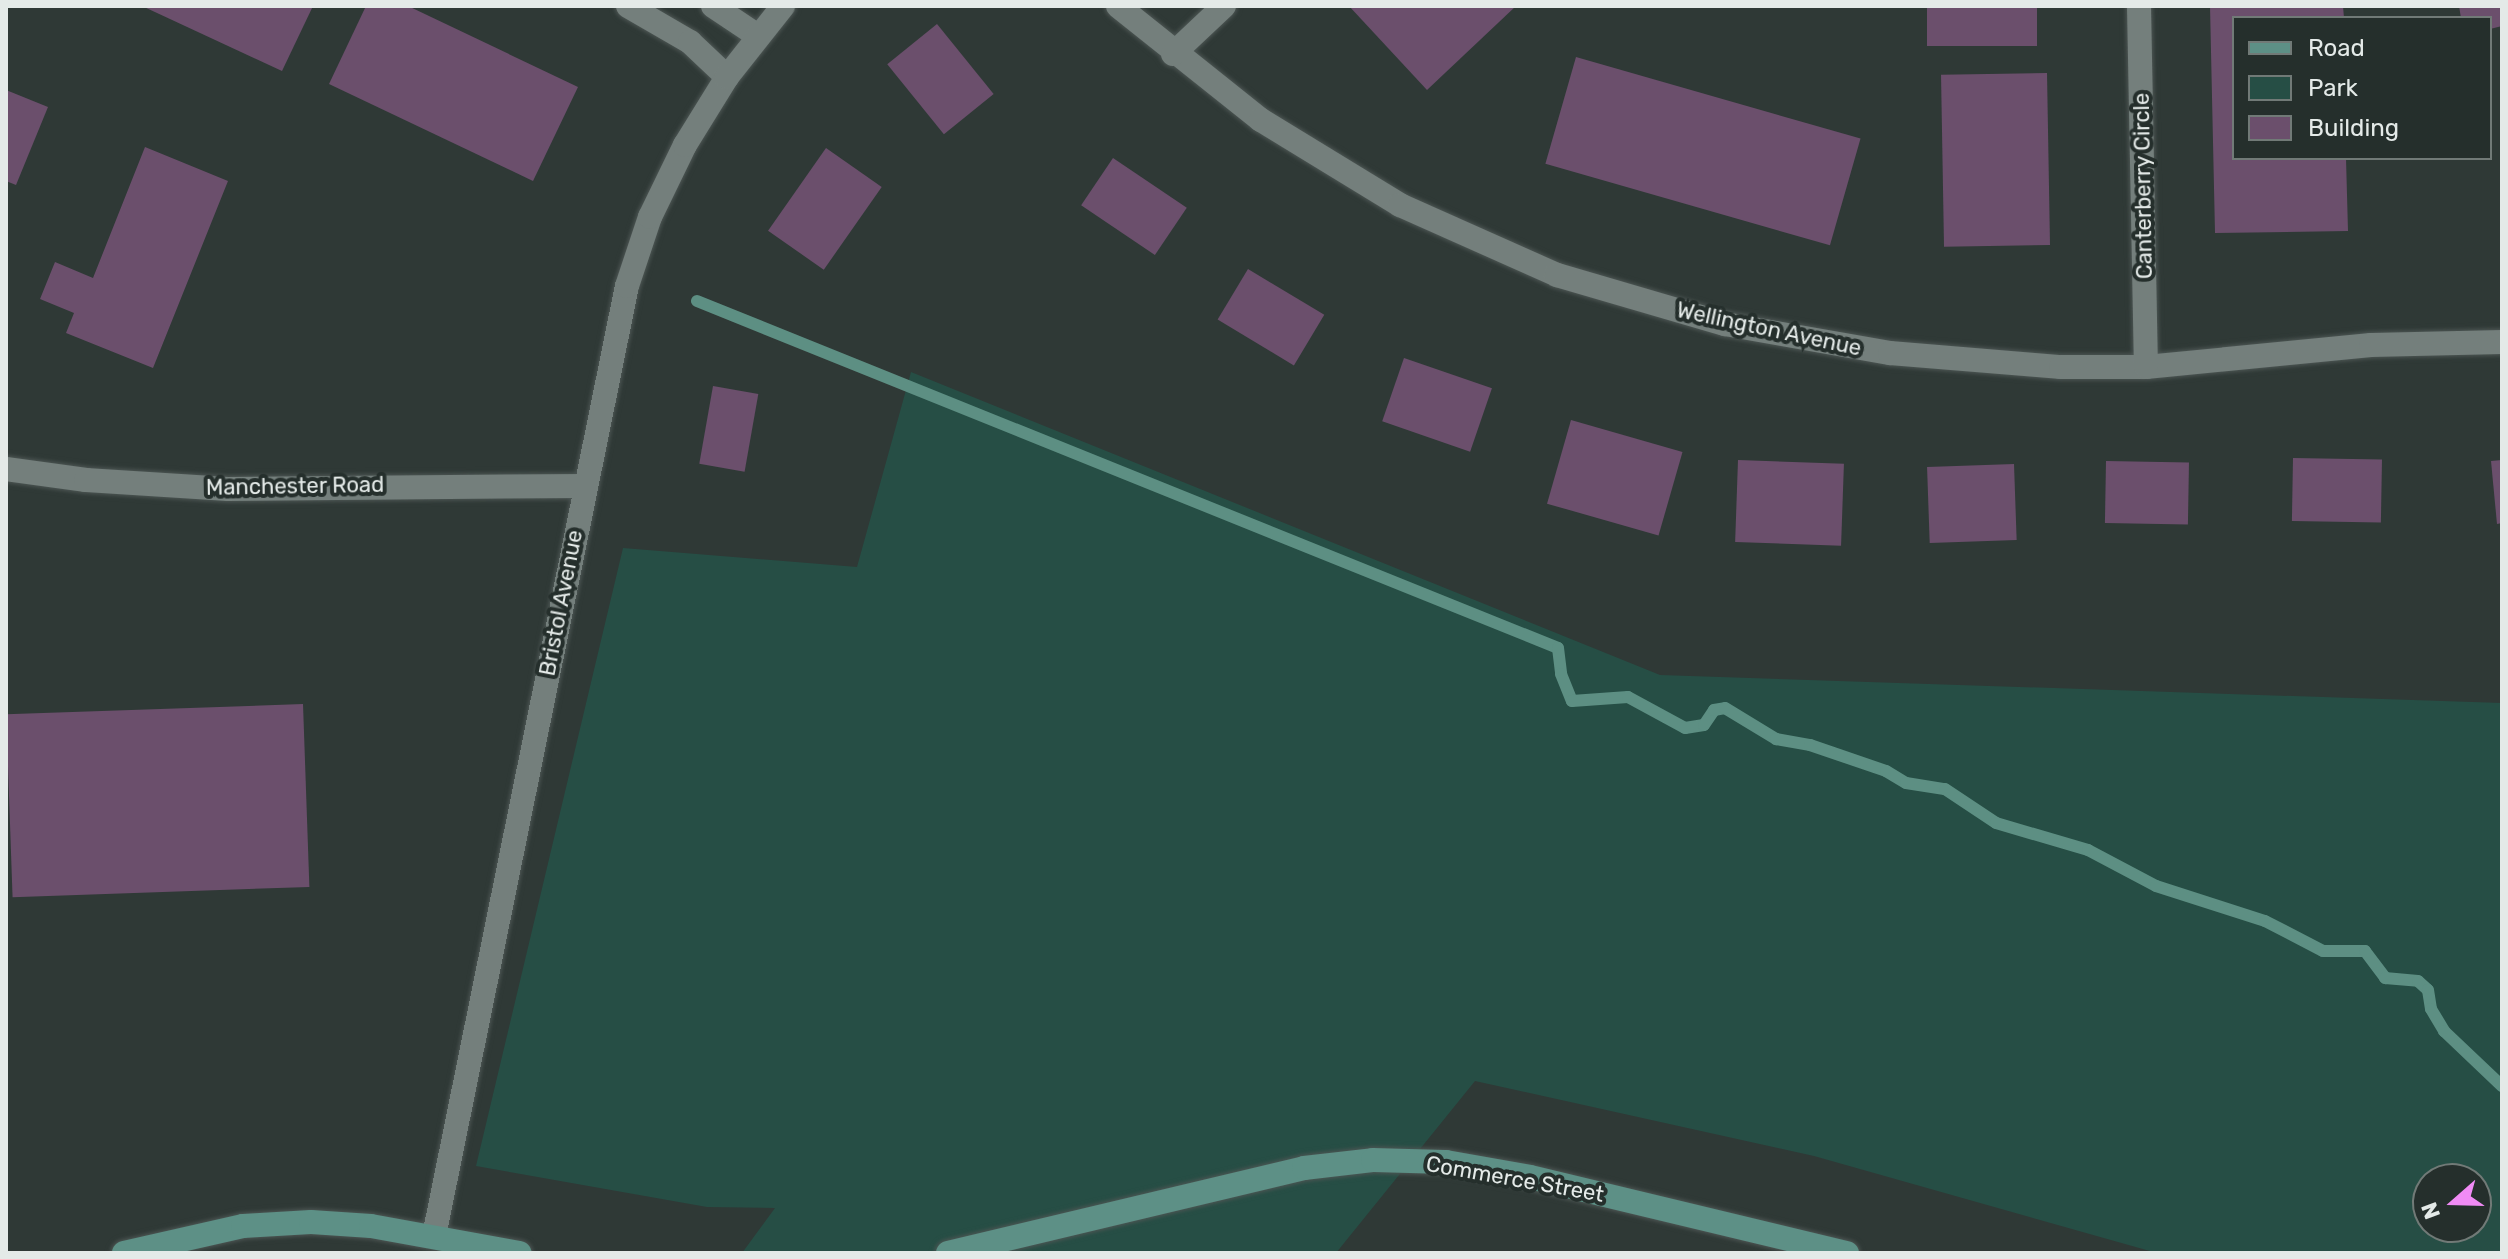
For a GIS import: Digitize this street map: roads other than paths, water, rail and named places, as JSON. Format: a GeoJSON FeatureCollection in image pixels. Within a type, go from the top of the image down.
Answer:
{"type":"FeatureCollection","features":[{"type":"Feature","properties":{"kind":"street"},"geometry":{"type":"LineString","coordinates":[[628,6],[690,42],[727,77]]}},
{"type":"Feature","properties":{"kind":"street"},"geometry":{"type":"LineString","coordinates":[[713,6],[758,36]]}},
{"type":"Feature","properties":{"kind":"street","name":"Bristol Avenue"},"geometry":{"type":"LineString","coordinates":[[434,1236],[624,299],[650,217],[685,145],[727,77],[783,6]]}},
{"type":"Feature","properties":{"kind":"street","name":"Wellington Avenue"},"geometry":{"type":"LineString","coordinates":[[1118,6],[1173,54],[1326,164],[1474,241],[1557,275],[1725,324],[1805,340],[2048,366],[2146,367],[2371,345],[2502,342]]}},
{"type":"Feature","properties":{"kind":"street"},"geometry":{"type":"LineString","coordinates":[[1173,54],[1224,6]]}},
{"type":"Feature","properties":{"kind":"street","name":"Canterberry Circle"},"geometry":{"type":"LineString","coordinates":[[2139,6],[2146,367]]}},
{"type":"Feature","properties":{"kind":"street","name":"Manchester Road"},"geometry":{"type":"LineString","coordinates":[[6,469],[86,480],[228,489],[585,486]]}},
{"type":"Feature","properties":{"kind":"street","name":"Commerce Street"},"geometry":{"type":"LineString","coordinates":[[948,1253],[1304,1168],[1373,1160],[1446,1162],[1530,1177],[1847,1253]]}},
{"type":"Feature","properties":{"kind":"street"},"geometry":{"type":"LineString","coordinates":[[124,1253],[243,1226],[371,1226],[520,1253]]}},
{"type":"Feature","properties":{"kind":"waterway"},"geometry":{"type":"LineString","coordinates":[[697,301],[1558,648],[1561,674],[1572,701],[1628,697],[1685,728],[1704,725],[1714,710],[1725,708],[1776,739],[1810,745],[1886,771],[1906,783],[1945,789],[1996,823],[2088,850],[2156,886],[2265,921],[2323,951],[2365,951],[2385,978],[2418,981],[2428,990],[2431,1009],[2444,1031],[2502,1086]]}}]}
